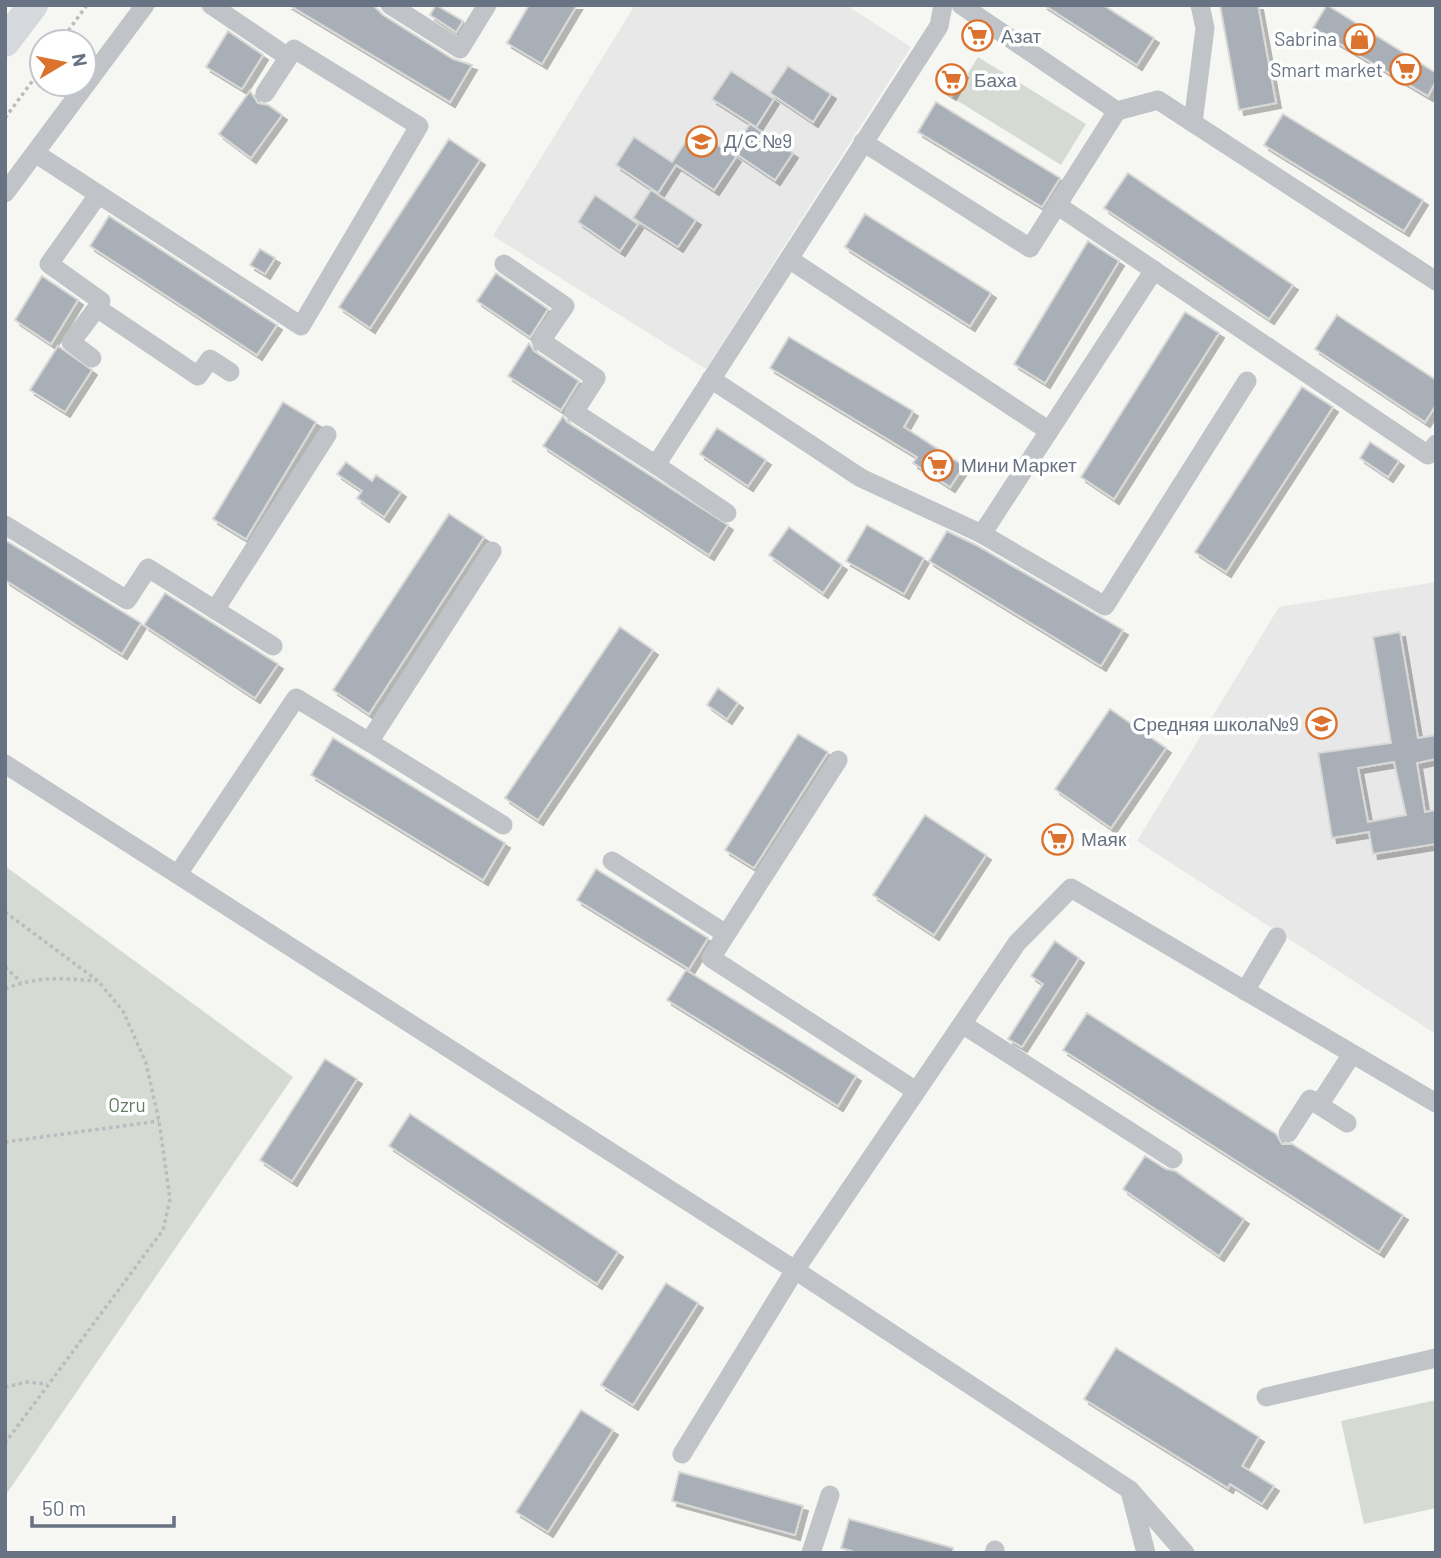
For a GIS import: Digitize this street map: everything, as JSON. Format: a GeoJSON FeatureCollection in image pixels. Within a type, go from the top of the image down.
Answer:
{"type":"FeatureCollection","features":[{"type":"Feature","properties":{"kind":"highway"},"geometry":{"type":"LineString","coordinates":[[5,42],[33,5]]}},
{"type":"Feature","properties":{"kind":"street"},"geometry":{"type":"LineString","coordinates":[[5,193],[145,5]]}},
{"type":"Feature","properties":{"kind":"street"},"geometry":{"type":"LineString","coordinates":[[211,5],[288,57]]}},
{"type":"Feature","properties":{"kind":"street"},"geometry":{"type":"LineString","coordinates":[[390,5],[460,49],[487,5]]}},
{"type":"Feature","properties":{"kind":"street"},"geometry":{"type":"LineString","coordinates":[[656,465],[939,26],[943,5]]}},
{"type":"Feature","properties":{"kind":"street"},"geometry":{"type":"LineString","coordinates":[[961,5],[1117,111]]}},
{"type":"Feature","properties":{"kind":"street"},"geometry":{"type":"LineString","coordinates":[[1193,123],[1205,28],[1200,5]]}},
{"type":"Feature","properties":{"kind":"street"},"geometry":{"type":"LineString","coordinates":[[35,153],[301,326],[419,127],[294,49],[265,93]]}},
{"type":"Feature","properties":{"kind":"street"},"geometry":{"type":"LineString","coordinates":[[863,142],[1030,248],[1117,111],[1158,100],[1436,281]]}},
{"type":"Feature","properties":{"kind":"street"},"geometry":{"type":"LineString","coordinates":[[92,358],[71,342],[101,301],[49,264],[98,195]]}},
{"type":"Feature","properties":{"kind":"street"},"geometry":{"type":"LineString","coordinates":[[1057,205],[1428,455],[1436,444]]}},
{"type":"Feature","properties":{"kind":"street"},"geometry":{"type":"LineString","coordinates":[[789,259],[1049,431]]}},
{"type":"Feature","properties":{"kind":"street"},"geometry":{"type":"LineString","coordinates":[[504,264],[565,306],[541,341],[596,378],[574,412],[727,513]]}},
{"type":"Feature","properties":{"kind":"street"},"geometry":{"type":"LineString","coordinates":[[982,534],[1154,270]]}},
{"type":"Feature","properties":{"kind":"street"},"geometry":{"type":"LineString","coordinates":[[97,308],[198,376],[210,359],[230,372]]}},
{"type":"Feature","properties":{"kind":"street"},"geometry":{"type":"LineString","coordinates":[[711,379],[861,478],[982,534],[1105,606],[1247,381]]}},
{"type":"Feature","properties":{"kind":"street"},"geometry":{"type":"LineString","coordinates":[[215,610],[327,435]]}},
{"type":"Feature","properties":{"kind":"street"},"geometry":{"type":"LineString","coordinates":[[5,525],[127,600],[148,568],[273,646]]}},
{"type":"Feature","properties":{"kind":"street"},"geometry":{"type":"LineString","coordinates":[[369,742],[492,551]]}},
{"type":"Feature","properties":{"kind":"street"},"geometry":{"type":"LineString","coordinates":[[178,874],[296,698],[503,825]]}},
{"type":"Feature","properties":{"kind":"street"},"geometry":{"type":"LineString","coordinates":[[838,760],[710,958],[916,1091]]}},
{"type":"Feature","properties":{"kind":"street"},"geometry":{"type":"LineString","coordinates":[[5,764],[795,1270],[1130,1490],[1185,1553]]}},
{"type":"Feature","properties":{"kind":"street"},"geometry":{"type":"LineString","coordinates":[[612,861],[726,934]]}},
{"type":"Feature","properties":{"kind":"street"},"geometry":{"type":"LineString","coordinates":[[682,1454],[795,1270],[1017,943],[1071,888],[1436,1103]]}},
{"type":"Feature","properties":{"kind":"street"},"geometry":{"type":"LineString","coordinates":[[1245,990],[1277,937]]}},
{"type":"Feature","properties":{"kind":"street"},"geometry":{"type":"LineString","coordinates":[[962,1024],[1174,1159]]}},
{"type":"Feature","properties":{"kind":"street"},"geometry":{"type":"LineString","coordinates":[[1319,1105],[1352,1054]]}},
{"type":"Feature","properties":{"kind":"street"},"geometry":{"type":"LineString","coordinates":[[1287,1132],[1310,1099],[1347,1123]]}},
{"type":"Feature","properties":{"kind":"street"},"geometry":{"type":"LineString","coordinates":[[1266,1397],[1436,1358]]}},
{"type":"Feature","properties":{"kind":"street"},"geometry":{"type":"LineString","coordinates":[[1130,1490],[1146,1553]]}},
{"type":"Feature","properties":{"kind":"street"},"geometry":{"type":"LineString","coordinates":[[811,1553],[830,1494]]}},
{"type":"Feature","properties":{"kind":"path"},"geometry":{"type":"LineString","coordinates":[[71,28],[87,5]]}},
{"type":"Feature","properties":{"kind":"path"},"geometry":{"type":"LineString","coordinates":[[5,118],[28,87]]}},
{"type":"Feature","properties":{"kind":"path"},"geometry":{"type":"LineString","coordinates":[[5,912],[98,981],[123,1011],[146,1063],[159,1121],[170,1199],[163,1230],[5,1443]]}},
{"type":"Feature","properties":{"kind":"path"},"geometry":{"type":"LineString","coordinates":[[5,967],[20,982]]}},
{"type":"Feature","properties":{"kind":"path"},"geometry":{"type":"LineString","coordinates":[[5,989],[20,982],[52,977],[98,981]]}},
{"type":"Feature","properties":{"kind":"path"},"geometry":{"type":"LineString","coordinates":[[5,1142],[159,1121]]}},
{"type":"Feature","properties":{"kind":"path"},"geometry":{"type":"LineString","coordinates":[[5,1387],[27,1382],[47,1384]]}},
{"type":"Feature","properties":{"kind":"shaded area","name":"Д/С №9"},"geometry":{"type":"Polygon","coordinates":[[[635,5],[846,5],[911,47],[706,369],[493,236],[635,5]]]}},
{"type":"Feature","properties":{"kind":"shaded area","name":"Средняя школа№9"},"geometry":{"type":"Polygon","coordinates":[[[1436,582],[1436,1034],[1137,841],[1279,607],[1436,582]]]}},
{"type":"Feature","properties":{"kind":"green space"},"geometry":{"type":"Polygon","coordinates":[[[978,57],[1086,124],[1061,165],[953,98],[978,57]]]}},
{"type":"Feature","properties":{"kind":"green space","name":"Ozru"},"geometry":{"type":"Polygon","coordinates":[[[5,866],[293,1077],[5,1496],[5,866]]]}},
{"type":"Feature","properties":{"kind":"green space"},"geometry":{"type":"Polygon","coordinates":[[[1436,1400],[1436,1508],[1364,1524],[1341,1421],[1436,1400]]]}},
{"type":"Feature","properties":{"kind":"building"},"geometry":{"type":"Polygon","coordinates":[[[289,5],[373,5],[383,15],[453,59],[472,65],[450,102],[289,5]]]}},
{"type":"Feature","properties":{"kind":"building"},"geometry":{"type":"Polygon","coordinates":[[[436,5],[463,21],[456,32],[430,15],[436,5]]]}},
{"type":"Feature","properties":{"kind":"building"},"geometry":{"type":"Polygon","coordinates":[[[529,5],[577,5],[542,64],[507,43],[529,5]]]}},
{"type":"Feature","properties":{"kind":"building"},"geometry":{"type":"Polygon","coordinates":[[[1044,5],[1103,5],[1154,38],[1137,65],[1044,5]]]}},
{"type":"Feature","properties":{"kind":"building"},"geometry":{"type":"Polygon","coordinates":[[[1220,5],[1258,5],[1276,103],[1239,110],[1220,5]]]}},
{"type":"Feature","properties":{"kind":"building"},"geometry":{"type":"Polygon","coordinates":[[[1327,5],[1436,73],[1436,81],[1428,96],[1313,28],[1327,5]]]}},
{"type":"Feature","properties":{"kind":"building"},"geometry":{"type":"Polygon","coordinates":[[[228,31],[263,55],[242,89],[206,67],[228,31]]]}},
{"type":"Feature","properties":{"kind":"building"},"geometry":{"type":"Polygon","coordinates":[[[788,66],[831,94],[813,122],[770,93],[788,66]]]}},
{"type":"Feature","properties":{"kind":"building","name":"Баха"},"geometry":{"type":"Polygon","coordinates":[[[950,66],[963,73],[951,95],[938,87],[950,66]]]}},
{"type":"Feature","properties":{"kind":"building"},"geometry":{"type":"Polygon","coordinates":[[[731,71],[774,99],[756,127],[712,99],[731,71]]]}},
{"type":"Feature","properties":{"kind":"building"},"geometry":{"type":"Polygon","coordinates":[[[250,91],[258,103],[268,105],[282,115],[251,158],[219,134],[250,91]]]}},
{"type":"Feature","properties":{"kind":"building"},"geometry":{"type":"Polygon","coordinates":[[[936,102],[1060,178],[1042,207],[918,132],[936,102]]]}},
{"type":"Feature","properties":{"kind":"building"},"geometry":{"type":"Polygon","coordinates":[[[1283,114],[1423,200],[1404,231],[1264,145],[1283,114]]]}},
{"type":"Feature","properties":{"kind":"building"},"geometry":{"type":"Polygon","coordinates":[[[750,124],[793,153],[775,180],[732,151],[750,124]]]}},
{"type":"Feature","properties":{"kind":"building"},"geometry":{"type":"Polygon","coordinates":[[[694,129],[736,157],[714,190],[676,165],[658,193],[616,165],[634,137],[672,162],[694,129]]]}},
{"type":"Feature","properties":{"kind":"building"},"geometry":{"type":"Polygon","coordinates":[[[449,139],[480,160],[370,328],[339,307],[449,139]]]}},
{"type":"Feature","properties":{"kind":"building"},"geometry":{"type":"Polygon","coordinates":[[[1128,173],[1293,285],[1269,319],[1104,208],[1128,173]]]}},
{"type":"Feature","properties":{"kind":"building"},"geometry":{"type":"Polygon","coordinates":[[[651,190],[696,220],[678,247],[633,218],[651,190]]]}},
{"type":"Feature","properties":{"kind":"building"},"geometry":{"type":"Polygon","coordinates":[[[595,195],[638,224],[620,251],[578,222],[595,195]]]}},
{"type":"Feature","properties":{"kind":"building"},"geometry":{"type":"Polygon","coordinates":[[[865,214],[991,293],[970,326],[845,247],[865,214]]]}},
{"type":"Feature","properties":{"kind":"building"},"geometry":{"type":"Polygon","coordinates":[[[109,216],[277,325],[257,355],[90,246],[109,216]]]}},
{"type":"Feature","properties":{"kind":"building"},"geometry":{"type":"Polygon","coordinates":[[[1088,241],[1119,261],[1045,383],[1014,364],[1088,241]]]}},
{"type":"Feature","properties":{"kind":"building"},"geometry":{"type":"Polygon","coordinates":[[[260,249],[275,258],[265,274],[250,265],[260,249]]]}},
{"type":"Feature","properties":{"kind":"building"},"geometry":{"type":"Polygon","coordinates":[[[496,273],[548,309],[530,337],[477,301],[496,273]]]}},
{"type":"Feature","properties":{"kind":"building"},"geometry":{"type":"Polygon","coordinates":[[[42,276],[78,300],[51,344],[15,320],[42,276]]]}},
{"type":"Feature","properties":{"kind":"building"},"geometry":{"type":"Polygon","coordinates":[[[1185,312],[1219,333],[1114,499],[1081,477],[1185,312]]]}},
{"type":"Feature","properties":{"kind":"building"},"geometry":{"type":"Polygon","coordinates":[[[1337,315],[1436,380],[1436,405],[1425,422],[1315,349],[1337,315]]]}},
{"type":"Feature","properties":{"kind":"building"},"geometry":{"type":"Polygon","coordinates":[[[789,337],[913,411],[904,427],[964,466],[950,487],[913,463],[917,457],[770,368],[789,337]]]}},
{"type":"Feature","properties":{"kind":"building"},"geometry":{"type":"Polygon","coordinates":[[[529,343],[534,351],[579,381],[561,410],[508,376],[529,343]]]}},
{"type":"Feature","properties":{"kind":"building"},"geometry":{"type":"Polygon","coordinates":[[[58,346],[92,370],[65,412],[30,390],[58,346]]]}},
{"type":"Feature","properties":{"kind":"building"},"geometry":{"type":"Polygon","coordinates":[[[1302,387],[1333,407],[1226,572],[1195,552],[1302,387]]]}},
{"type":"Feature","properties":{"kind":"building"},"geometry":{"type":"Polygon","coordinates":[[[283,402],[316,422],[246,539],[213,519],[283,402]]]}},
{"type":"Feature","properties":{"kind":"building"},"geometry":{"type":"Polygon","coordinates":[[[563,416],[567,422],[728,525],[709,555],[543,446],[563,416]]]}},
{"type":"Feature","properties":{"kind":"building"},"geometry":{"type":"Polygon","coordinates":[[[717,428],[766,460],[748,486],[700,454],[717,428]]]}},
{"type":"Feature","properties":{"kind":"building"},"geometry":{"type":"Polygon","coordinates":[[[1370,442],[1399,461],[1388,477],[1360,458],[1370,442]]]}},
{"type":"Feature","properties":{"kind":"building"},"geometry":{"type":"Polygon","coordinates":[[[346,462],[372,481],[376,475],[401,492],[384,517],[357,498],[362,491],[337,474],[346,462]]]}},
{"type":"Feature","properties":{"kind":"building"},"geometry":{"type":"Polygon","coordinates":[[[449,514],[484,537],[369,714],[333,690],[449,514]]]}},
{"type":"Feature","properties":{"kind":"building"},"geometry":{"type":"Polygon","coordinates":[[[867,525],[924,558],[904,594],[846,561],[867,525]]]}},
{"type":"Feature","properties":{"kind":"building"},"geometry":{"type":"Polygon","coordinates":[[[789,527],[842,565],[823,593],[769,555],[789,527]]]}},
{"type":"Feature","properties":{"kind":"building"},"geometry":{"type":"Polygon","coordinates":[[[947,531],[1123,630],[1101,666],[929,561],[947,531]]]}},
{"type":"Feature","properties":{"kind":"building"},"geometry":{"type":"Polygon","coordinates":[[[5,540],[141,623],[122,654],[5,580],[5,540]]]}},
{"type":"Feature","properties":{"kind":"building"},"geometry":{"type":"Polygon","coordinates":[[[165,593],[278,664],[255,698],[144,625],[165,593]]]}},
{"type":"Feature","properties":{"kind":"building"},"geometry":{"type":"Polygon","coordinates":[[[620,627],[653,650],[538,820],[505,798],[620,627]]]}},
{"type":"Feature","properties":{"kind":"building"},"geometry":{"type":"Polygon","coordinates":[[[1400,632],[1418,738],[1436,735],[1436,759],[1417,763],[1425,812],[1436,810],[1436,844],[1373,854],[1369,832],[1332,838],[1318,753],[1391,743],[1373,637],[1400,632]],[[1394,762],[1358,768],[1368,822],[1406,815],[1394,762]]]}},
{"type":"Feature","properties":{"kind":"building"},"geometry":{"type":"Polygon","coordinates":[[[718,688],[738,703],[727,719],[707,705],[718,688]]]}},
{"type":"Feature","properties":{"kind":"building"},"geometry":{"type":"Polygon","coordinates":[[[1110,709],[1166,748],[1111,828],[1055,789],[1110,709]]]}},
{"type":"Feature","properties":{"kind":"building"},"geometry":{"type":"Polygon","coordinates":[[[798,734],[828,752],[754,868],[725,850],[798,734]]]}},
{"type":"Feature","properties":{"kind":"building"},"geometry":{"type":"Polygon","coordinates":[[[333,738],[505,843],[483,880],[311,775],[333,738]]]}},
{"type":"Feature","properties":{"kind":"building"},"geometry":{"type":"Polygon","coordinates":[[[925,815],[986,855],[934,935],[873,895],[925,815]]]}},
{"type":"Feature","properties":{"kind":"building"},"geometry":{"type":"Polygon","coordinates":[[[596,869],[708,938],[689,969],[577,900],[596,869]]]}},
{"type":"Feature","properties":{"kind":"building"},"geometry":{"type":"Polygon","coordinates":[[[1055,941],[1079,958],[1022,1047],[1008,1039],[1043,984],[1031,976],[1055,941]]]}},
{"type":"Feature","properties":{"kind":"building"},"geometry":{"type":"Polygon","coordinates":[[[686,970],[856,1076],[838,1106],[667,1000],[686,970]]]}},
{"type":"Feature","properties":{"kind":"building"},"geometry":{"type":"Polygon","coordinates":[[[1087,1013],[1276,1134],[1282,1144],[1292,1144],[1403,1215],[1379,1252],[1063,1050],[1087,1013]]]}},
{"type":"Feature","properties":{"kind":"building"},"geometry":{"type":"Polygon","coordinates":[[[325,1059],[357,1079],[292,1181],[260,1160],[325,1059]]]}},
{"type":"Feature","properties":{"kind":"building"},"geometry":{"type":"Polygon","coordinates":[[[410,1114],[618,1252],[597,1284],[389,1146],[410,1114]]]}},
{"type":"Feature","properties":{"kind":"building"},"geometry":{"type":"Polygon","coordinates":[[[1145,1156],[1166,1169],[1175,1171],[1244,1219],[1219,1256],[1123,1189],[1145,1156]]]}},
{"type":"Feature","properties":{"kind":"building"},"geometry":{"type":"Polygon","coordinates":[[[666,1283],[698,1303],[633,1405],[601,1385],[666,1283]]]}},
{"type":"Feature","properties":{"kind":"building"},"geometry":{"type":"Polygon","coordinates":[[[1116,1348],[1259,1437],[1242,1466],[1274,1486],[1262,1504],[1230,1484],[1228,1488],[1084,1399],[1116,1348]]]}},
{"type":"Feature","properties":{"kind":"building"},"geometry":{"type":"Polygon","coordinates":[[[581,1410],[613,1430],[548,1532],[516,1512],[581,1410]]]}},
{"type":"Feature","properties":{"kind":"building"},"geometry":{"type":"Polygon","coordinates":[[[679,1472],[803,1506],[795,1535],[672,1501],[679,1472]]]}},
{"type":"Feature","properties":{"kind":"building"},"geometry":{"type":"Polygon","coordinates":[[[849,1519],[953,1548],[953,1553],[858,1553],[841,1548],[849,1519]]]}},
{"type":"Feature","properties":{"kind":"place","name":"Азат"},"geometry":{"type":"Point","coordinates":[978,36]}},
{"type":"Feature","properties":{"kind":"place","name":"Sabrina"},"geometry":{"type":"Point","coordinates":[1360,39]}},
{"type":"Feature","properties":{"kind":"place","name":"Smart market"},"geometry":{"type":"Point","coordinates":[1406,70]}},
{"type":"Feature","properties":{"kind":"place","name":"Баха"},"geometry":{"type":"Point","coordinates":[951,80]}},
{"type":"Feature","properties":{"kind":"place","name":"Д/С №9"},"geometry":{"type":"Point","coordinates":[701,141]}},
{"type":"Feature","properties":{"kind":"place","name":"Мини Маркет"},"geometry":{"type":"Point","coordinates":[938,465]}},
{"type":"Feature","properties":{"kind":"place","name":"Средняя школа№9"},"geometry":{"type":"Point","coordinates":[1322,724]}},
{"type":"Feature","properties":{"kind":"place","name":"Маяк"},"geometry":{"type":"Point","coordinates":[1058,839]}}]}
